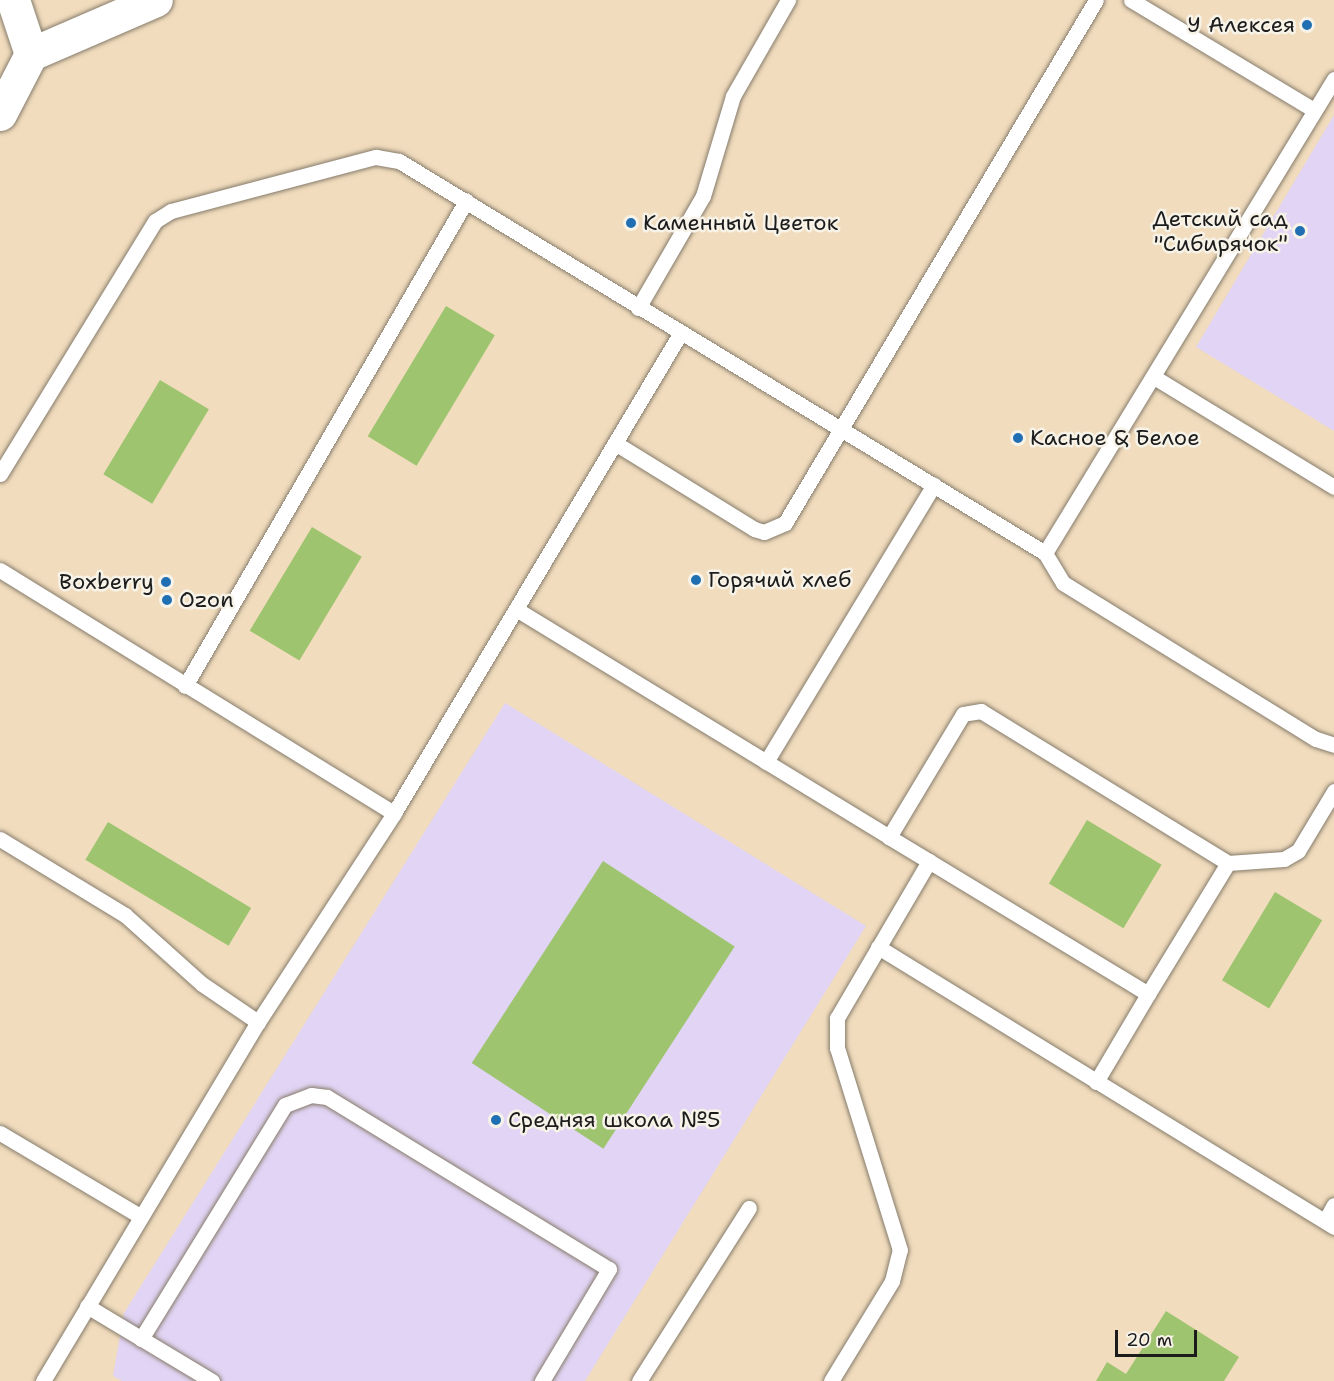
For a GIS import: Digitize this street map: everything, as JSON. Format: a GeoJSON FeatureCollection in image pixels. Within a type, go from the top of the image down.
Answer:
{"type":"FeatureCollection","features":[{"type":"Feature","properties":{"kind":"street"},"geometry":{"type":"LineString","coordinates":[[13,0],[31,54]]}},
{"type":"Feature","properties":{"kind":"street"},"geometry":{"type":"LineString","coordinates":[[0,114],[31,54],[156,0]]}},
{"type":"Feature","properties":{"kind":"lane"},"geometry":{"type":"LineString","coordinates":[[638,308],[703,195],[733,96],[788,0]]}},
{"type":"Feature","properties":{"kind":"lane"},"geometry":{"type":"LineString","coordinates":[[615,443],[764,532],[785,523],[1095,0]]}},
{"type":"Feature","properties":{"kind":"lane"},"geometry":{"type":"LineString","coordinates":[[1131,0],[1314,111]]}},
{"type":"Feature","properties":{"kind":"lane"},"geometry":{"type":"LineString","coordinates":[[1045,553],[1314,111],[1328,100],[1334,79]]}},
{"type":"Feature","properties":{"kind":"lane"},"geometry":{"type":"LineString","coordinates":[[0,474],[155,221],[171,211],[375,157],[399,161],[680,334],[841,427],[1045,553],[1063,583],[1316,739],[1334,745]]}},
{"type":"Feature","properties":{"kind":"lane"},"geometry":{"type":"LineString","coordinates":[[185,686],[466,201]]}},
{"type":"Feature","properties":{"kind":"lane"},"geometry":{"type":"LineString","coordinates":[[43,1381],[258,1022],[394,813],[680,334]]}},
{"type":"Feature","properties":{"kind":"lane"},"geometry":{"type":"LineString","coordinates":[[1154,377],[1334,487]]}},
{"type":"Feature","properties":{"kind":"lane"},"geometry":{"type":"LineString","coordinates":[[766,762],[934,485]]}},
{"type":"Feature","properties":{"kind":"lane"},"geometry":{"type":"LineString","coordinates":[[0,570],[394,813]]}},
{"type":"Feature","properties":{"kind":"lane"},"geometry":{"type":"LineString","coordinates":[[516,609],[1148,994]]}},
{"type":"Feature","properties":{"kind":"lane"},"geometry":{"type":"LineString","coordinates":[[889,837],[963,714],[981,711],[1228,863],[1284,859],[1298,851],[1334,791]]}},
{"type":"Feature","properties":{"kind":"lane"},"geometry":{"type":"LineString","coordinates":[[0,839],[124,915],[202,984],[258,1022]]}},
{"type":"Feature","properties":{"kind":"lane"},"geometry":{"type":"LineString","coordinates":[[831,1381],[898,1265],[900,1250],[835,1031],[837,1018],[929,861]]}},
{"type":"Feature","properties":{"kind":"lane"},"geometry":{"type":"LineString","coordinates":[[1096,1082],[1228,863]]}},
{"type":"Feature","properties":{"kind":"lane"},"geometry":{"type":"LineString","coordinates":[[878,947],[1329,1224],[1334,1205]]}},
{"type":"Feature","properties":{"kind":"lane"},"geometry":{"type":"LineString","coordinates":[[141,1339],[285,1106],[319,1096],[609,1269],[542,1381]]}},
{"type":"Feature","properties":{"kind":"lane"},"geometry":{"type":"LineString","coordinates":[[0,1133],[140,1216]]}},
{"type":"Feature","properties":{"kind":"lane"},"geometry":{"type":"LineString","coordinates":[[639,1381],[749,1208]]}},
{"type":"Feature","properties":{"kind":"lane"},"geometry":{"type":"LineString","coordinates":[[87,1306],[212,1381]]}},
{"type":"Feature","properties":{"kind":"shaded area","name":"Детский сад \"Сибирячок\""},"geometry":{"type":"Polygon","coordinates":[[[1334,115],[1334,431],[1196,347],[1334,115]]]}},
{"type":"Feature","properties":{"kind":"shaded area","name":"Средняя школа №5"},"geometry":{"type":"Polygon","coordinates":[[[505,703],[866,926],[585,1381],[122,1381],[113,1376],[124,1313],[505,703]]]}},
{"type":"Feature","properties":{"kind":"green space"},"geometry":{"type":"Polygon","coordinates":[[[446,306],[495,335],[417,466],[368,436],[446,306]]]}},
{"type":"Feature","properties":{"kind":"green space"},"geometry":{"type":"Polygon","coordinates":[[[160,380],[209,409],[152,504],[103,474],[160,380]]]}},
{"type":"Feature","properties":{"kind":"green space"},"geometry":{"type":"Polygon","coordinates":[[[312,527],[362,557],[299,661],[250,631],[312,527]]]}},
{"type":"Feature","properties":{"kind":"green space"},"geometry":{"type":"Polygon","coordinates":[[[1087,820],[1162,865],[1123,928],[1049,883],[1087,820]]]}},
{"type":"Feature","properties":{"kind":"green space"},"geometry":{"type":"Polygon","coordinates":[[[108,822],[251,908],[228,946],[85,860],[108,822]]]}},
{"type":"Feature","properties":{"kind":"green space"},"geometry":{"type":"Polygon","coordinates":[[[603,861],[735,947],[603,1149],[472,1063],[603,861]]]}},
{"type":"Feature","properties":{"kind":"green space"},"geometry":{"type":"Polygon","coordinates":[[[1275,892],[1322,920],[1269,1009],[1222,980],[1275,892]]]}},
{"type":"Feature","properties":{"kind":"green space"},"geometry":{"type":"Polygon","coordinates":[[[1166,1311],[1239,1357],[1224,1381],[1096,1381],[1107,1362],[1126,1374],[1166,1311]]]}},
{"type":"Feature","properties":{"kind":"place","name":"У Алексея"},"geometry":{"type":"Point","coordinates":[1307,25]}},
{"type":"Feature","properties":{"kind":"place","name":"Каменный Цветок"},"geometry":{"type":"Point","coordinates":[631,223]}},
{"type":"Feature","properties":{"kind":"place","name":"Детский сад \"Сибирячок\""},"geometry":{"type":"Point","coordinates":[1300,231]}},
{"type":"Feature","properties":{"kind":"place","name":"Касное & Белое"},"geometry":{"type":"Point","coordinates":[1018,438]}},
{"type":"Feature","properties":{"kind":"place","name":"Горячий хлеб"},"geometry":{"type":"Point","coordinates":[696,580]}},
{"type":"Feature","properties":{"kind":"place","name":"Boxberry"},"geometry":{"type":"Point","coordinates":[166,582]}},
{"type":"Feature","properties":{"kind":"place","name":"Ozon"},"geometry":{"type":"Point","coordinates":[167,600]}},
{"type":"Feature","properties":{"kind":"place","name":"Средняя школа №5"},"geometry":{"type":"Point","coordinates":[496,1120]}}]}
